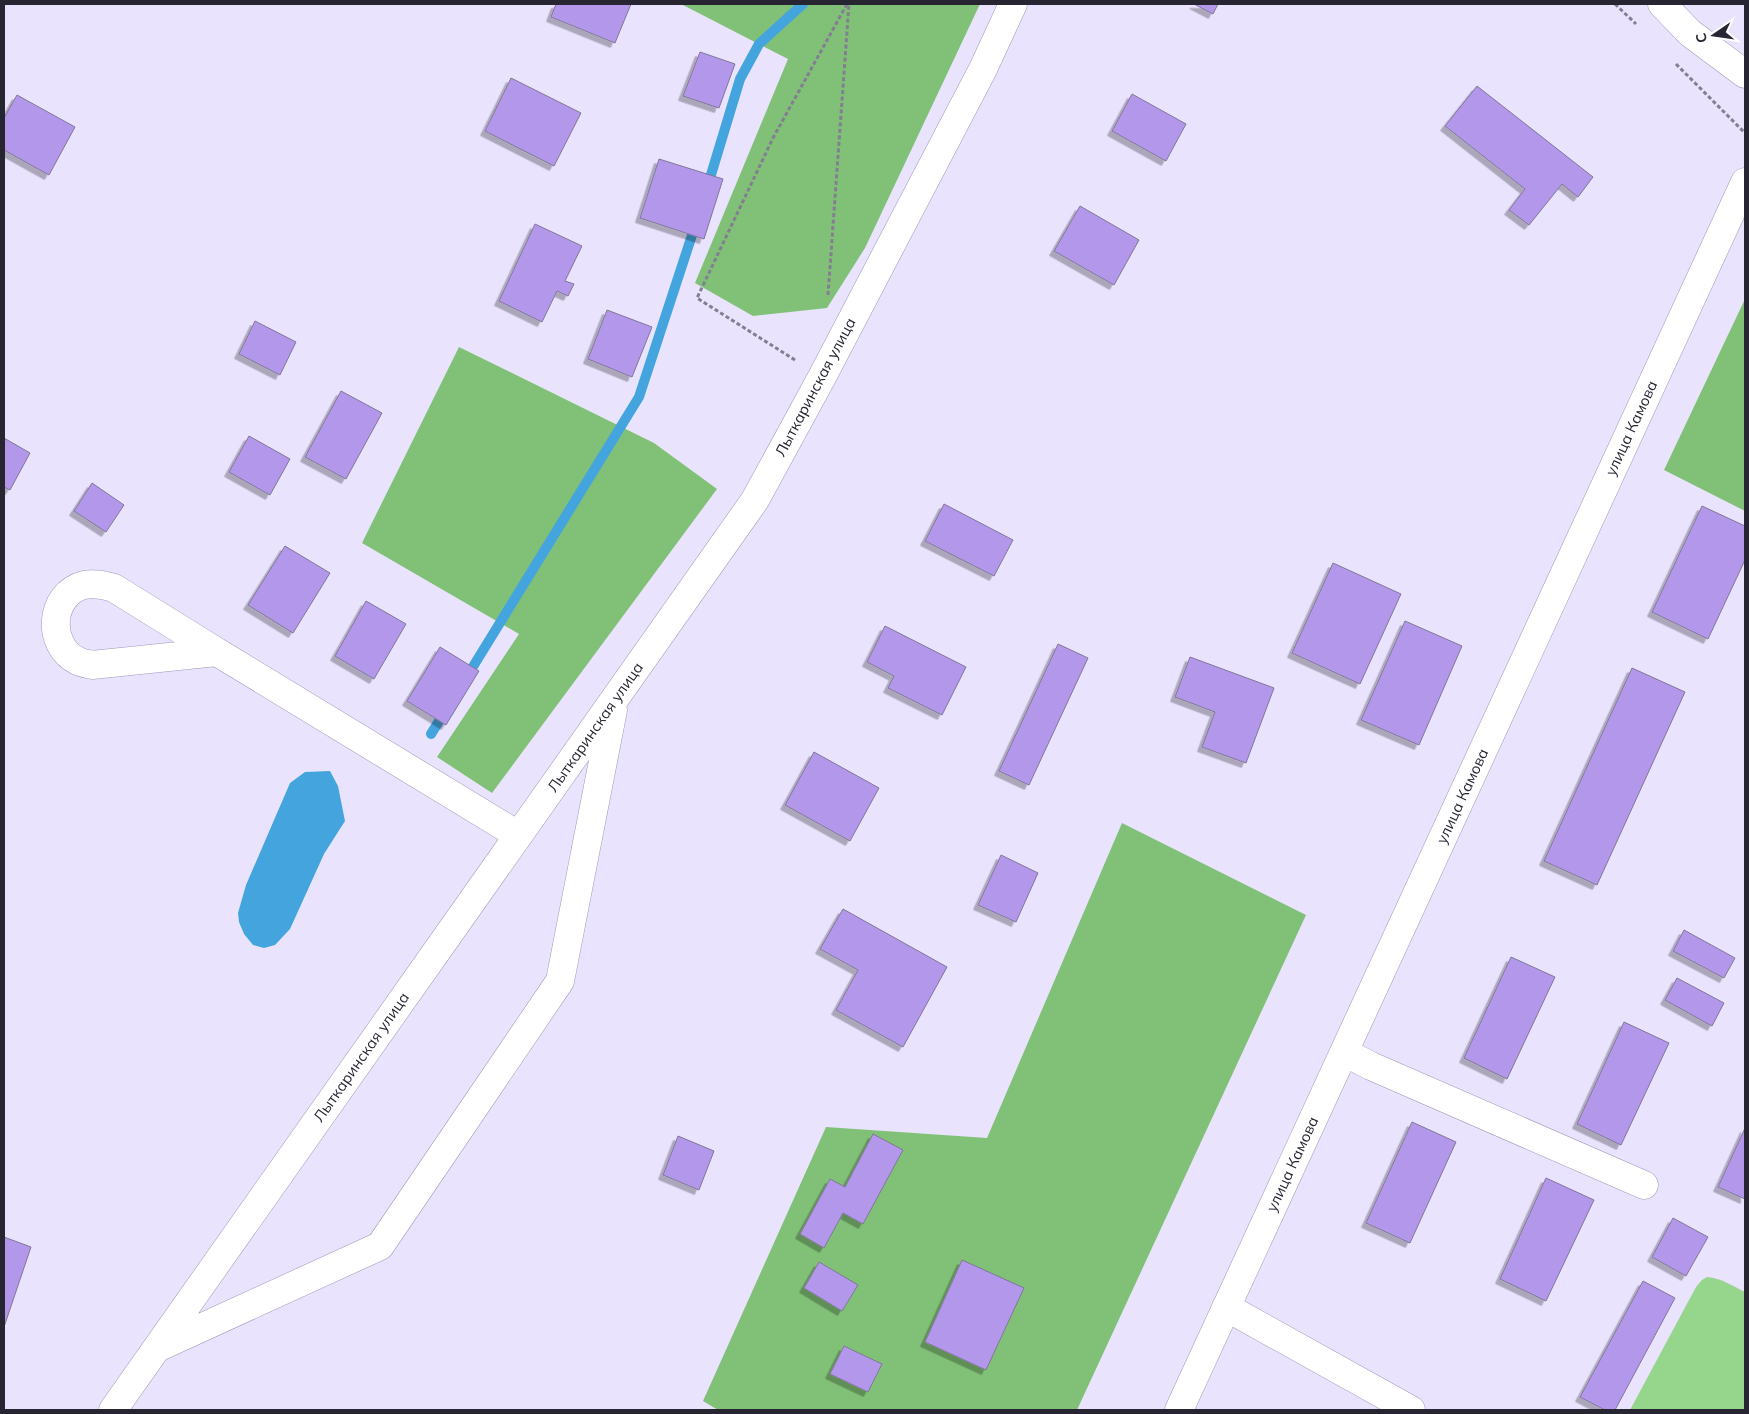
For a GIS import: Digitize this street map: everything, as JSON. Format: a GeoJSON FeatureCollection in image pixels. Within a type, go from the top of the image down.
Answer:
{"type":"FeatureCollection","features":[{"type":"Feature","properties":{"kind":"street","name":"Лыткаринская улица"},"geometry":{"type":"LineString","coordinates":[[113,1410],[755,500],[822,377],[983,69],[1013,4]]}},
{"type":"Feature","properties":{"kind":"street"},"geometry":{"type":"LineString","coordinates":[[1662,4],[1690,33],[1745,74]]}},
{"type":"Feature","properties":{"kind":"street","name":"улица Камова"},"geometry":{"type":"LineString","coordinates":[[1179,1410],[1745,182]]}},
{"type":"Feature","properties":{"kind":"street"},"geometry":{"type":"LineString","coordinates":[[218,652],[92,665],[77,661],[64,651],[57,637],[55,621],[59,606],[69,593],[83,586],[99,584],[114,588],[518,835]]}},
{"type":"Feature","properties":{"kind":"street"},"geometry":{"type":"LineString","coordinates":[[155,1348],[380,1246],[560,982],[614,701]]}},
{"type":"Feature","properties":{"kind":"street"},"geometry":{"type":"LineString","coordinates":[[1344,1052],[1371,1066],[1644,1185]]}},
{"type":"Feature","properties":{"kind":"street"},"geometry":{"type":"LineString","coordinates":[[1226,1307],[1411,1410]]}},
{"type":"Feature","properties":{"kind":"path"},"geometry":{"type":"LineString","coordinates":[[828,298],[848,4]]}},
{"type":"Feature","properties":{"kind":"path"},"geometry":{"type":"LineString","coordinates":[[822,377],[697,298],[773,138],[848,4]]}},
{"type":"Feature","properties":{"kind":"path"},"geometry":{"type":"LineString","coordinates":[[1615,4],[1642,30]]}},
{"type":"Feature","properties":{"kind":"path"},"geometry":{"type":"LineString","coordinates":[[1669,57],[1745,133]]}},
{"type":"Feature","properties":{"kind":"green space"},"geometry":{"type":"Polygon","coordinates":[[[681,4],[980,4],[865,248],[827,308],[753,316],[695,283],[788,59],[681,4]]]}},
{"type":"Feature","properties":{"kind":"green space"},"geometry":{"type":"Polygon","coordinates":[[[1745,299],[1745,511],[1664,470],[1745,299]]]}},
{"type":"Feature","properties":{"kind":"green space"},"geometry":{"type":"Polygon","coordinates":[[[459,347],[654,443],[717,489],[492,793],[437,757],[519,634],[362,543],[459,347]]]}},
{"type":"Feature","properties":{"kind":"green space"},"geometry":{"type":"Polygon","coordinates":[[[1122,823],[1306,915],[1077,1410],[718,1410],[703,1401],[826,1127],[987,1138],[1122,823]]]}},
{"type":"Feature","properties":{"kind":"green space"},"geometry":{"type":"Polygon","coordinates":[[[1707,1277],[1722,1281],[1745,1292],[1745,1410],[1630,1410],[1696,1287],[1707,1277]]]}},
{"type":"Feature","properties":{"kind":"water"},"geometry":{"type":"Polygon","coordinates":[[[330,771],[338,786],[345,821],[324,854],[290,929],[275,945],[264,948],[253,945],[244,934],[239,922],[238,913],[246,885],[290,783],[305,772],[330,771]]]}},
{"type":"Feature","properties":{"kind":"building"},"geometry":{"type":"Polygon","coordinates":[[[556,4],[631,4],[615,43],[551,17],[556,4]]]}},
{"type":"Feature","properties":{"kind":"building"},"geometry":{"type":"Polygon","coordinates":[[[1194,4],[1218,4],[1213,14],[1194,4]]]}},
{"type":"Feature","properties":{"kind":"building"},"geometry":{"type":"Polygon","coordinates":[[[700,52],[735,64],[719,108],[683,96],[700,52]]]}},
{"type":"Feature","properties":{"kind":"building"},"geometry":{"type":"Polygon","coordinates":[[[511,78],[581,113],[554,166],[485,131],[511,78]]]}},
{"type":"Feature","properties":{"kind":"building"},"geometry":{"type":"Polygon","coordinates":[[[1477,86],[1593,177],[1578,197],[1562,184],[1529,225],[1509,210],[1525,189],[1445,126],[1477,86]]]}},
{"type":"Feature","properties":{"kind":"building"},"geometry":{"type":"Polygon","coordinates":[[[1132,94],[1186,124],[1166,161],[1112,131],[1132,94]]]}},
{"type":"Feature","properties":{"kind":"building"},"geometry":{"type":"Polygon","coordinates":[[[17,95],[75,127],[49,175],[4,150],[4,118],[17,95]]]}},
{"type":"Feature","properties":{"kind":"building"},"geometry":{"type":"Polygon","coordinates":[[[659,159],[723,179],[704,239],[640,218],[659,159]]]}},
{"type":"Feature","properties":{"kind":"building"},"geometry":{"type":"Polygon","coordinates":[[[1080,206],[1139,240],[1114,285],[1054,251],[1080,206]]]}},
{"type":"Feature","properties":{"kind":"building"},"geometry":{"type":"Polygon","coordinates":[[[535,224],[582,246],[565,281],[574,284],[568,296],[557,291],[542,322],[499,301],[535,224]]]}},
{"type":"Feature","properties":{"kind":"building"},"geometry":{"type":"Polygon","coordinates":[[[607,310],[652,327],[632,377],[588,359],[607,310]]]}},
{"type":"Feature","properties":{"kind":"building"},"geometry":{"type":"Polygon","coordinates":[[[255,321],[296,342],[280,375],[239,354],[255,321]]]}},
{"type":"Feature","properties":{"kind":"building"},"geometry":{"type":"Polygon","coordinates":[[[341,391],[382,413],[346,479],[305,457],[341,391]]]}},
{"type":"Feature","properties":{"kind":"building"},"geometry":{"type":"Polygon","coordinates":[[[249,436],[290,459],[270,495],[229,472],[249,436]]]}},
{"type":"Feature","properties":{"kind":"building"},"geometry":{"type":"Polygon","coordinates":[[[4,438],[30,453],[10,490],[4,487],[4,438]]]}},
{"type":"Feature","properties":{"kind":"building"},"geometry":{"type":"Polygon","coordinates":[[[92,483],[124,505],[106,532],[74,511],[92,483]]]}},
{"type":"Feature","properties":{"kind":"building"},"geometry":{"type":"Polygon","coordinates":[[[944,504],[1013,540],[994,576],[925,541],[944,504]]]}},
{"type":"Feature","properties":{"kind":"building"},"geometry":{"type":"Polygon","coordinates":[[[1702,506],[1745,526],[1745,560],[1708,639],[1652,612],[1702,506]]]}},
{"type":"Feature","properties":{"kind":"building"},"geometry":{"type":"Polygon","coordinates":[[[285,546],[330,573],[293,633],[248,605],[285,546]]]}},
{"type":"Feature","properties":{"kind":"building"},"geometry":{"type":"Polygon","coordinates":[[[1333,563],[1401,594],[1360,684],[1292,653],[1333,563]]]}},
{"type":"Feature","properties":{"kind":"building"},"geometry":{"type":"Polygon","coordinates":[[[366,601],[406,624],[374,679],[335,656],[366,601]]]}},
{"type":"Feature","properties":{"kind":"building"},"geometry":{"type":"Polygon","coordinates":[[[1405,621],[1462,646],[1419,745],[1361,720],[1405,621]]]}},
{"type":"Feature","properties":{"kind":"building"},"geometry":{"type":"Polygon","coordinates":[[[885,626],[966,667],[942,715],[888,688],[894,676],[867,662],[885,626]]]}},
{"type":"Feature","properties":{"kind":"building"},"geometry":{"type":"Polygon","coordinates":[[[1058,644],[1088,658],[1029,785],[999,771],[1058,644]]]}},
{"type":"Feature","properties":{"kind":"building"},"geometry":{"type":"Polygon","coordinates":[[[440,647],[479,671],[446,725],[407,701],[440,647]]]}},
{"type":"Feature","properties":{"kind":"building"},"geometry":{"type":"Polygon","coordinates":[[[1190,657],[1274,688],[1246,763],[1202,747],[1215,712],[1175,697],[1190,657]]]}},
{"type":"Feature","properties":{"kind":"building"},"geometry":{"type":"Polygon","coordinates":[[[1632,668],[1685,692],[1597,885],[1544,861],[1632,668]]]}},
{"type":"Feature","properties":{"kind":"building"},"geometry":{"type":"Polygon","coordinates":[[[814,752],[879,788],[850,841],[785,805],[814,752]]]}},
{"type":"Feature","properties":{"kind":"building"},"geometry":{"type":"Polygon","coordinates":[[[1001,855],[1038,873],[1016,922],[978,905],[1001,855]]]}},
{"type":"Feature","properties":{"kind":"building"},"geometry":{"type":"Polygon","coordinates":[[[843,909],[947,967],[903,1047],[836,1010],[858,970],[820,949],[843,909]]]}},
{"type":"Feature","properties":{"kind":"building"},"geometry":{"type":"Polygon","coordinates":[[[1684,930],[1735,958],[1724,978],[1673,951],[1684,930]]]}},
{"type":"Feature","properties":{"kind":"building"},"geometry":{"type":"Polygon","coordinates":[[[1511,957],[1555,977],[1507,1079],[1464,1058],[1511,957]]]}},
{"type":"Feature","properties":{"kind":"building"},"geometry":{"type":"Polygon","coordinates":[[[1677,978],[1724,1003],[1712,1026],[1665,1000],[1677,978]]]}},
{"type":"Feature","properties":{"kind":"building"},"geometry":{"type":"Polygon","coordinates":[[[1624,1022],[1669,1043],[1621,1145],[1577,1124],[1624,1022]]]}},
{"type":"Feature","properties":{"kind":"building"},"geometry":{"type":"Polygon","coordinates":[[[1412,1122],[1456,1142],[1410,1243],[1366,1223],[1412,1122]]]}},
{"type":"Feature","properties":{"kind":"building"},"geometry":{"type":"Polygon","coordinates":[[[1745,1128],[1745,1199],[1718,1187],[1745,1128]]]}},
{"type":"Feature","properties":{"kind":"building"},"geometry":{"type":"Polygon","coordinates":[[[873,1134],[903,1150],[863,1224],[843,1213],[824,1248],[800,1234],[830,1179],[845,1187],[873,1134]]]}},
{"type":"Feature","properties":{"kind":"building"},"geometry":{"type":"Polygon","coordinates":[[[678,1136],[714,1151],[699,1190],[663,1175],[678,1136]]]}},
{"type":"Feature","properties":{"kind":"building"},"geometry":{"type":"Polygon","coordinates":[[[1546,1178],[1594,1200],[1546,1301],[1500,1279],[1546,1178]]]}},
{"type":"Feature","properties":{"kind":"building"},"geometry":{"type":"Polygon","coordinates":[[[1673,1218],[1708,1237],[1686,1276],[1652,1257],[1673,1218]]]}},
{"type":"Feature","properties":{"kind":"building"},"geometry":{"type":"Polygon","coordinates":[[[4,1237],[31,1247],[4,1327],[4,1237]]]}},
{"type":"Feature","properties":{"kind":"building"},"geometry":{"type":"Polygon","coordinates":[[[962,1260],[1024,1288],[986,1370],[925,1342],[962,1260]]]}},
{"type":"Feature","properties":{"kind":"building"},"geometry":{"type":"Polygon","coordinates":[[[819,1262],[858,1285],[842,1311],[804,1288],[819,1262]]]}},
{"type":"Feature","properties":{"kind":"building"},"geometry":{"type":"Polygon","coordinates":[[[1643,1281],[1675,1298],[1615,1410],[1605,1410],[1580,1397],[1643,1281]]]}},
{"type":"Feature","properties":{"kind":"building"},"geometry":{"type":"Polygon","coordinates":[[[844,1346],[882,1364],[868,1392],[830,1374],[844,1346]]]}},
{"type":"Feature","properties":{"kind":"waterway"},"geometry":{"type":"LineString","coordinates":[[707,188],[740,79],[759,44],[803,4]]}},
{"type":"Feature","properties":{"kind":"waterway"},"geometry":{"type":"LineString","coordinates":[[466,678],[639,397],[696,223]]}},
{"type":"Feature","properties":{"kind":"waterway"},"geometry":{"type":"LineString","coordinates":[[431,734],[446,710]]}}]}
